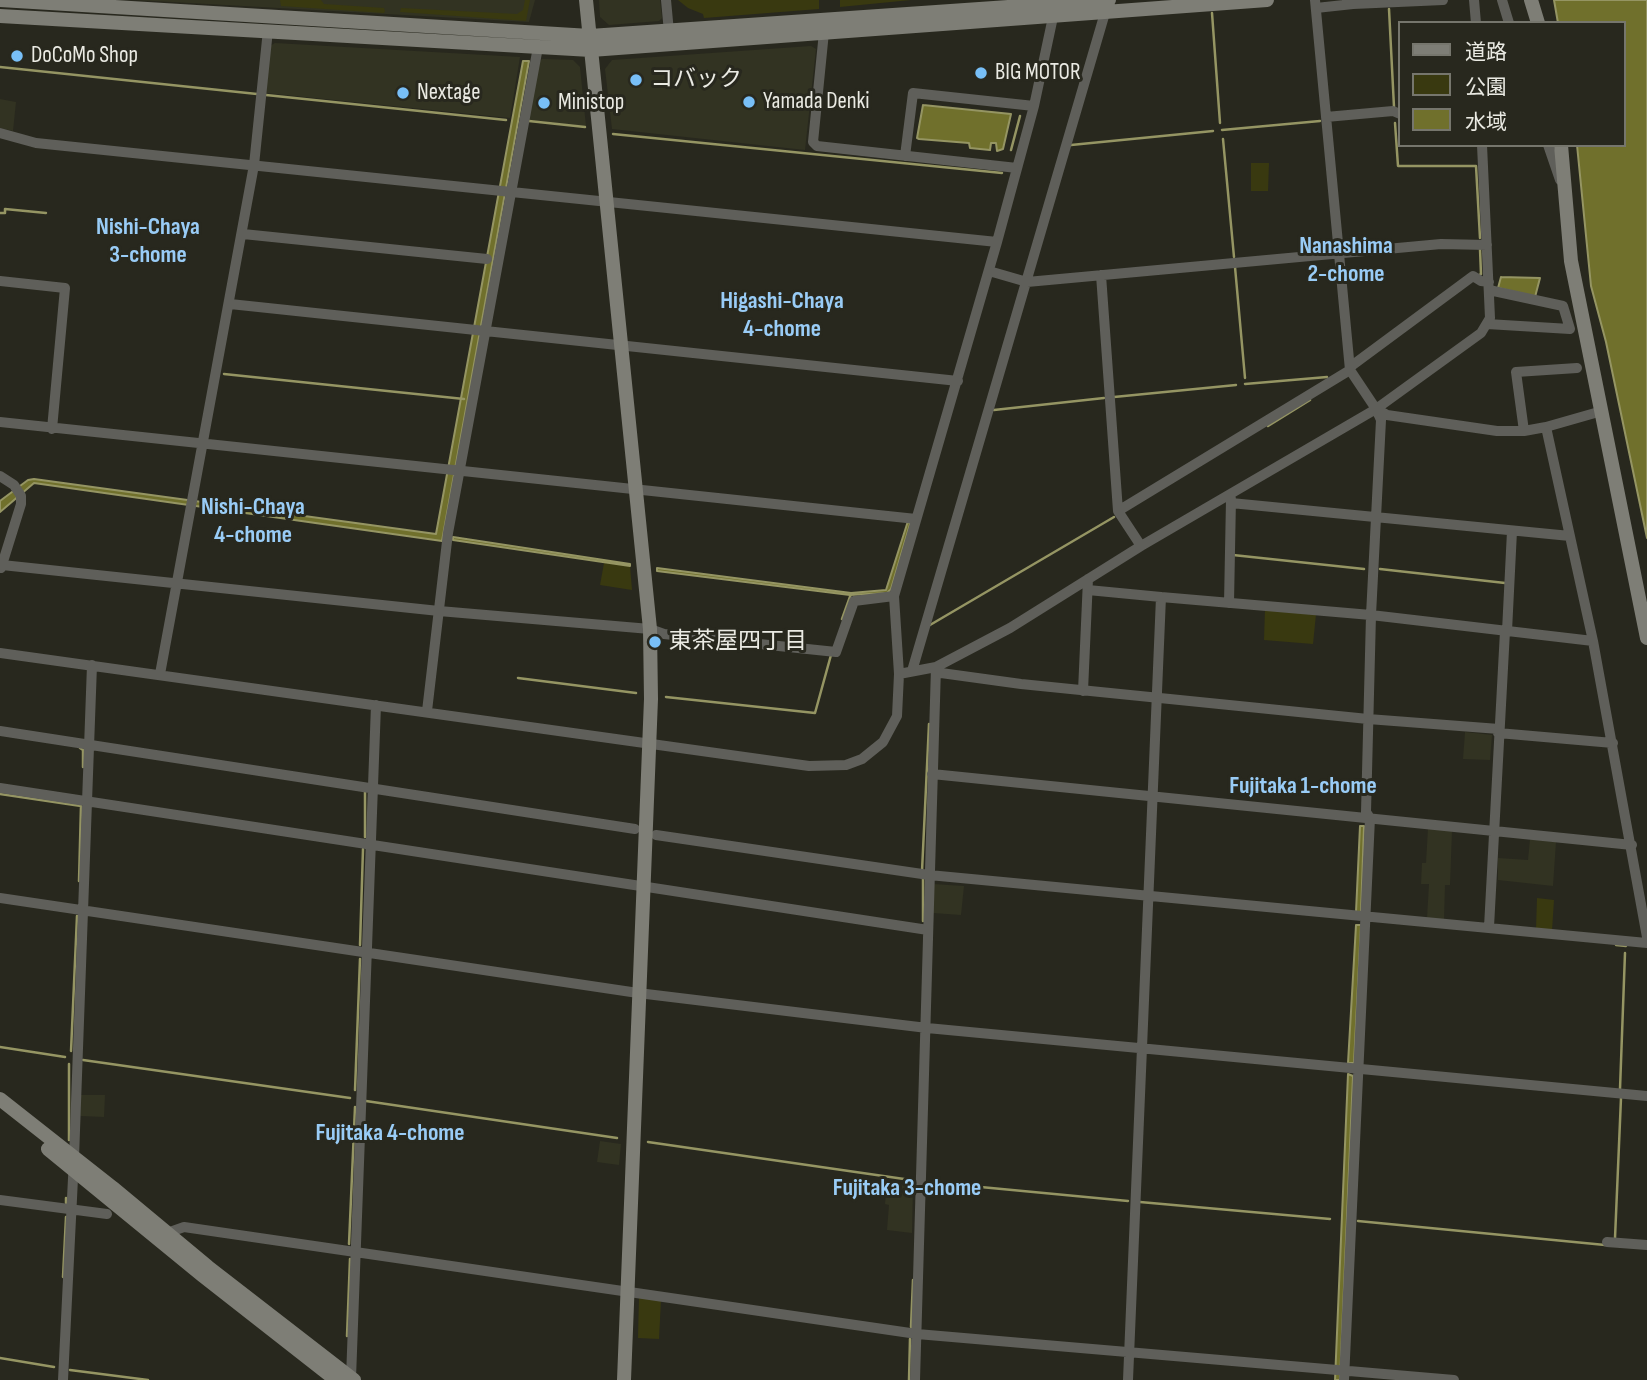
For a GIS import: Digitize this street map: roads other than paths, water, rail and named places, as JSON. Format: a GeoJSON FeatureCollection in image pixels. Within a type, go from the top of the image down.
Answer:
{"type":"FeatureCollection","features":[{"type":"Feature","properties":{"kind":"street"},"geometry":{"type":"LineString","coordinates":[[0,9],[1,0],[591,43],[669,32],[929,7],[1056,7]]}},
{"type":"Feature","properties":{"kind":"street"},"geometry":{"type":"LineString","coordinates":[[586,0],[650,629],[651,699],[624,1380]]}},
{"type":"Feature","properties":{"kind":"street"},"geometry":{"type":"LineString","coordinates":[[666,0],[669,32]]}},
{"type":"Feature","properties":{"kind":"street"},"geometry":{"type":"LineString","coordinates":[[0,16],[538,47],[824,32],[1108,3],[1267,0]]}},
{"type":"Feature","properties":{"kind":"street"},"geometry":{"type":"LineString","coordinates":[[1341,1372],[1366,916],[1370,818],[1366,813],[1371,615],[1381,420],[1350,368],[1315,4],[1443,0]]}},
{"type":"Feature","properties":{"kind":"street"},"geometry":{"type":"LineString","coordinates":[[1474,0],[1476,21]]}},
{"type":"Feature","properties":{"kind":"street"},"geometry":{"type":"LineString","coordinates":[[1502,0],[1508,21]]}},
{"type":"Feature","properties":{"kind":"street"},"geometry":{"type":"LineString","coordinates":[[1531,0],[1537,21]]}},
{"type":"Feature","properties":{"kind":"street"},"geometry":{"type":"LineString","coordinates":[[912,671],[1108,3]]}},
{"type":"Feature","properties":{"kind":"street"},"geometry":{"type":"LineString","coordinates":[[0,653],[809,766],[846,765],[874,751],[891,730],[897,716],[899,674],[894,596],[997,242],[1034,106],[1056,7]]}},
{"type":"Feature","properties":{"kind":"street"},"geometry":{"type":"LineString","coordinates":[[160,674],[243,234],[254,165],[268,30]]}},
{"type":"Feature","properties":{"kind":"street"},"geometry":{"type":"LineString","coordinates":[[824,32],[813,142],[817,146],[1017,168]]}},
{"type":"Feature","properties":{"kind":"street"},"geometry":{"type":"LineString","coordinates":[[427,711],[454,470],[505,191],[538,47]]}},
{"type":"Feature","properties":{"kind":"street"},"geometry":{"type":"LineString","coordinates":[[905,156],[913,93],[1034,106]]}},
{"type":"Feature","properties":{"kind":"street"},"geometry":{"type":"LineString","coordinates":[[1326,121],[1394,111],[1398,113]]}},
{"type":"Feature","properties":{"kind":"street"},"geometry":{"type":"LineString","coordinates":[[0,133],[36,143],[997,242]]}},
{"type":"Feature","properties":{"kind":"street"},"geometry":{"type":"LineString","coordinates":[[899,674],[936,667],[1088,584],[1140,546],[1230,498],[1376,409],[1481,333],[1490,318],[1482,147]]}},
{"type":"Feature","properties":{"kind":"street"},"geometry":{"type":"LineString","coordinates":[[1549,147],[1565,196]]}},
{"type":"Feature","properties":{"kind":"street"},"geometry":{"type":"LineString","coordinates":[[1561,147],[1571,261],[1647,638]]}},
{"type":"Feature","properties":{"kind":"street"},"geometry":{"type":"LineString","coordinates":[[243,234],[487,260]]}},
{"type":"Feature","properties":{"kind":"street"},"geometry":{"type":"LineString","coordinates":[[989,271],[1027,282],[1441,244],[1487,245]]}},
{"type":"Feature","properties":{"kind":"street"},"geometry":{"type":"LineString","coordinates":[[1101,275],[1118,511],[1140,546]]}},
{"type":"Feature","properties":{"kind":"street"},"geometry":{"type":"LineString","coordinates":[[1118,511],[1350,368],[1473,276],[1489,286],[1563,306],[1570,328],[1487,324]]}},
{"type":"Feature","properties":{"kind":"street"},"geometry":{"type":"LineString","coordinates":[[0,281],[65,288],[51,429]]}},
{"type":"Feature","properties":{"kind":"street"},"geometry":{"type":"LineString","coordinates":[[230,304],[958,381]]}},
{"type":"Feature","properties":{"kind":"street"},"geometry":{"type":"LineString","coordinates":[[1524,431],[1516,372],[1577,368]]}},
{"type":"Feature","properties":{"kind":"street"},"geometry":{"type":"LineString","coordinates":[[1376,409],[1387,415],[1497,431],[1524,431],[1546,427],[1602,411]]}},
{"type":"Feature","properties":{"kind":"street"},"geometry":{"type":"LineString","coordinates":[[0,422],[916,519]]}},
{"type":"Feature","properties":{"kind":"street"},"geometry":{"type":"LineString","coordinates":[[1546,427],[1593,641],[1647,937]]}},
{"type":"Feature","properties":{"kind":"street"},"geometry":{"type":"LineString","coordinates":[[0,476],[14,485],[21,496],[21,504],[4,544],[1,568],[650,629],[664,634],[836,652],[854,601],[894,596]]}},
{"type":"Feature","properties":{"kind":"street"},"geometry":{"type":"LineString","coordinates":[[1230,498],[1376,519],[1570,536]]}},
{"type":"Feature","properties":{"kind":"street"},"geometry":{"type":"LineString","coordinates":[[1229,603],[1230,498]]}},
{"type":"Feature","properties":{"kind":"street"},"geometry":{"type":"LineString","coordinates":[[1489,927],[1498,731],[1512,531]]}},
{"type":"Feature","properties":{"kind":"street"},"geometry":{"type":"LineString","coordinates":[[1088,584],[1161,597],[1371,615],[1593,641]]}},
{"type":"Feature","properties":{"kind":"street"},"geometry":{"type":"LineString","coordinates":[[1083,691],[1088,584]]}},
{"type":"Feature","properties":{"kind":"street"},"geometry":{"type":"LineString","coordinates":[[1128,1380],[1161,597]]}},
{"type":"Feature","properties":{"kind":"street"},"geometry":{"type":"LineString","coordinates":[[63,1380],[92,665]]}},
{"type":"Feature","properties":{"kind":"street"},"geometry":{"type":"LineString","coordinates":[[936,667],[942,673],[1083,691],[1613,743]]}},
{"type":"Feature","properties":{"kind":"street"},"geometry":{"type":"LineString","coordinates":[[915,1380],[936,667]]}},
{"type":"Feature","properties":{"kind":"street"},"geometry":{"type":"LineString","coordinates":[[347,1379],[356,1251],[376,705]]}},
{"type":"Feature","properties":{"kind":"street"},"geometry":{"type":"LineString","coordinates":[[0,731],[635,829]]}},
{"type":"Feature","properties":{"kind":"street"},"geometry":{"type":"LineString","coordinates":[[932,774],[1632,845]]}},
{"type":"Feature","properties":{"kind":"street"},"geometry":{"type":"LineString","coordinates":[[0,788],[928,930]]}},
{"type":"Feature","properties":{"kind":"street"},"geometry":{"type":"LineString","coordinates":[[656,835],[929,875],[1647,943]]}},
{"type":"Feature","properties":{"kind":"street"},"geometry":{"type":"LineString","coordinates":[[0,898],[638,993],[927,1028],[1647,1096]]}},
{"type":"Feature","properties":{"kind":"street"},"geometry":{"type":"LineString","coordinates":[[0,1099],[202,1275],[347,1379]]}},
{"type":"Feature","properties":{"kind":"street"},"geometry":{"type":"LineString","coordinates":[[0,1111],[167,1233],[347,1379]]}},
{"type":"Feature","properties":{"kind":"street"},"geometry":{"type":"LineString","coordinates":[[0,1200],[107,1214]]}},
{"type":"Feature","properties":{"kind":"street"},"geometry":{"type":"LineString","coordinates":[[167,1233],[184,1227],[916,1334],[1454,1380]]}},
{"type":"Feature","properties":{"kind":"street"},"geometry":{"type":"LineString","coordinates":[[1607,1241],[1647,1245]]}},
{"type":"Feature","properties":{"kind":"water"},"geometry":{"type":"Polygon","coordinates":[[[1554,0],[1647,0],[1647,538],[1606,342],[1591,286],[1577,147],[1626,147],[1626,21],[1558,21],[1554,0]]]}},
{"type":"Feature","properties":{"kind":"water"},"geometry":{"type":"Polygon","coordinates":[[[523,61],[529,61],[442,541],[34,483],[0,512],[0,501],[28,480],[34,479],[436,534],[523,61]]]}},
{"type":"Feature","properties":{"kind":"water"},"geometry":{"type":"Polygon","coordinates":[[[923,105],[1011,114],[1003,149],[997,151],[996,143],[991,143],[990,150],[970,148],[969,143],[917,138],[923,105]]]}},
{"type":"Feature","properties":{"kind":"water"},"geometry":{"type":"Polygon","coordinates":[[[1501,277],[1540,278],[1535,297],[1498,288],[1501,277]]]}},
{"type":"Feature","properties":{"kind":"water"},"geometry":{"type":"Polygon","coordinates":[[[908,521],[910,524],[891,589],[887,593],[850,595],[657,571],[657,568],[851,593],[886,590],[908,521]]]}},
{"type":"Feature","properties":{"kind":"water"},"geometry":{"type":"Polygon","coordinates":[[[453,537],[630,564],[630,566],[453,540],[453,537]]]}},
{"type":"Feature","properties":{"kind":"water"},"geometry":{"type":"Polygon","coordinates":[[[1360,826],[1364,826],[1361,912],[1356,912],[1360,826]]]}},
{"type":"Feature","properties":{"kind":"water"},"geometry":{"type":"Polygon","coordinates":[[[1356,925],[1361,925],[1354,1063],[1348,1063],[1356,925]]]}},
{"type":"Feature","properties":{"kind":"water"},"geometry":{"type":"Polygon","coordinates":[[[1348,1074],[1353,1076],[1340,1380],[1335,1380],[1348,1074]]]}},
{"type":"Feature","properties":{"kind":"waterway"},"geometry":{"type":"LineString","coordinates":[[1389,9],[1394,107]]}},
{"type":"Feature","properties":{"kind":"waterway"},"geometry":{"type":"LineString","coordinates":[[1212,13],[1220,123]]}},
{"type":"Feature","properties":{"kind":"waterway"},"geometry":{"type":"LineString","coordinates":[[0,67],[257,94]]}},
{"type":"Feature","properties":{"kind":"waterway"},"geometry":{"type":"LineString","coordinates":[[266,95],[506,120]]}},
{"type":"Feature","properties":{"kind":"waterway"},"geometry":{"type":"LineString","coordinates":[[1011,150],[1020,116]]}},
{"type":"Feature","properties":{"kind":"waterway"},"geometry":{"type":"LineString","coordinates":[[529,121],[585,127]]}},
{"type":"Feature","properties":{"kind":"waterway"},"geometry":{"type":"LineString","coordinates":[[1222,130],[1320,121]]}},
{"type":"Feature","properties":{"kind":"waterway"},"geometry":{"type":"LineString","coordinates":[[1395,123],[1398,166],[1476,166],[1480,238]]}},
{"type":"Feature","properties":{"kind":"waterway"},"geometry":{"type":"LineString","coordinates":[[1071,145],[1213,131]]}},
{"type":"Feature","properties":{"kind":"waterway"},"geometry":{"type":"LineString","coordinates":[[613,134],[1002,173]]}},
{"type":"Feature","properties":{"kind":"waterway"},"geometry":{"type":"LineString","coordinates":[[1223,139],[1234,257]]}},
{"type":"Feature","properties":{"kind":"waterway"},"geometry":{"type":"LineString","coordinates":[[0,213],[5,213],[5,209],[46,213]]}},
{"type":"Feature","properties":{"kind":"waterway"},"geometry":{"type":"LineString","coordinates":[[1479,275],[1480,249]]}},
{"type":"Feature","properties":{"kind":"waterway"},"geometry":{"type":"LineString","coordinates":[[1235,267],[1245,378]]}},
{"type":"Feature","properties":{"kind":"waterway"},"geometry":{"type":"LineString","coordinates":[[224,374],[464,399]]}},
{"type":"Feature","properties":{"kind":"waterway"},"geometry":{"type":"LineString","coordinates":[[1245,384],[1327,377]]}},
{"type":"Feature","properties":{"kind":"waterway"},"geometry":{"type":"LineString","coordinates":[[1114,397],[1236,385]]}},
{"type":"Feature","properties":{"kind":"waterway"},"geometry":{"type":"LineString","coordinates":[[994,410],[1104,398]]}},
{"type":"Feature","properties":{"kind":"waterway"},"geometry":{"type":"LineString","coordinates":[[1268,426],[1310,400]]}},
{"type":"Feature","properties":{"kind":"waterway"},"geometry":{"type":"LineString","coordinates":[[930,625],[1114,517]]}},
{"type":"Feature","properties":{"kind":"waterway"},"geometry":{"type":"LineString","coordinates":[[1233,555],[1364,569]]}},
{"type":"Feature","properties":{"kind":"waterway"},"geometry":{"type":"LineString","coordinates":[[1380,569],[1505,583]]}},
{"type":"Feature","properties":{"kind":"waterway"},"geometry":{"type":"LineString","coordinates":[[842,619],[851,594]]}},
{"type":"Feature","properties":{"kind":"waterway"},"geometry":{"type":"LineString","coordinates":[[666,697],[815,713],[831,655]]}},
{"type":"Feature","properties":{"kind":"waterway"},"geometry":{"type":"LineString","coordinates":[[518,678],[636,693]]}},
{"type":"Feature","properties":{"kind":"waterway"},"geometry":{"type":"LineString","coordinates":[[922,871],[929,724]]}},
{"type":"Feature","properties":{"kind":"waterway"},"geometry":{"type":"LineString","coordinates":[[80,748],[83,750],[83,767]]}},
{"type":"Feature","properties":{"kind":"waterway"},"geometry":{"type":"LineString","coordinates":[[365,792],[365,837]]}},
{"type":"Feature","properties":{"kind":"waterway"},"geometry":{"type":"LineString","coordinates":[[0,794],[81,806],[79,881]]}},
{"type":"Feature","properties":{"kind":"waterway"},"geometry":{"type":"LineString","coordinates":[[360,945],[363,849]]}},
{"type":"Feature","properties":{"kind":"waterway"},"geometry":{"type":"LineString","coordinates":[[923,879],[923,921]]}},
{"type":"Feature","properties":{"kind":"waterway"},"geometry":{"type":"LineString","coordinates":[[71,1051],[77,916]]}},
{"type":"Feature","properties":{"kind":"waterway"},"geometry":{"type":"LineString","coordinates":[[1616,945],[1626,946]]}},
{"type":"Feature","properties":{"kind":"waterway"},"geometry":{"type":"LineString","coordinates":[[1620,1089],[1625,953]]}},
{"type":"Feature","properties":{"kind":"waterway"},"geometry":{"type":"LineString","coordinates":[[355,1090],[360,959]]}},
{"type":"Feature","properties":{"kind":"waterway"},"geometry":{"type":"LineString","coordinates":[[0,1047],[65,1057]]}},
{"type":"Feature","properties":{"kind":"waterway"},"geometry":{"type":"LineString","coordinates":[[83,1060],[350,1098]]}},
{"type":"Feature","properties":{"kind":"waterway"},"geometry":{"type":"LineString","coordinates":[[69,1064],[69,1140]]}},
{"type":"Feature","properties":{"kind":"waterway"},"geometry":{"type":"LineString","coordinates":[[1615,1238],[1621,1098]]}},
{"type":"Feature","properties":{"kind":"waterway"},"geometry":{"type":"LineString","coordinates":[[366,1101],[617,1138]]}},
{"type":"Feature","properties":{"kind":"waterway"},"geometry":{"type":"LineString","coordinates":[[349,1244],[355,1107]]}},
{"type":"Feature","properties":{"kind":"waterway"},"geometry":{"type":"LineString","coordinates":[[648,1142],[911,1180]]}},
{"type":"Feature","properties":{"kind":"waterway"},"geometry":{"type":"LineString","coordinates":[[928,1182],[1128,1201]]}},
{"type":"Feature","properties":{"kind":"waterway"},"geometry":{"type":"LineString","coordinates":[[66,1198],[66,1203]]}},
{"type":"Feature","properties":{"kind":"waterway"},"geometry":{"type":"LineString","coordinates":[[1140,1202],[1330,1219]]}},
{"type":"Feature","properties":{"kind":"waterway"},"geometry":{"type":"LineString","coordinates":[[63,1277],[66,1217]]}},
{"type":"Feature","properties":{"kind":"waterway"},"geometry":{"type":"LineString","coordinates":[[1358,1221],[1605,1245]]}},
{"type":"Feature","properties":{"kind":"waterway"},"geometry":{"type":"LineString","coordinates":[[347,1336],[350,1259]]}},
{"type":"Feature","properties":{"kind":"waterway"},"geometry":{"type":"LineString","coordinates":[[911,1327],[913,1280]]}},
{"type":"Feature","properties":{"kind":"waterway"},"geometry":{"type":"LineString","coordinates":[[909,1380],[910,1339]]}},
{"type":"Feature","properties":{"kind":"waterway"},"geometry":{"type":"LineString","coordinates":[[0,1358],[54,1367]]}},
{"type":"Feature","properties":{"kind":"waterway"},"geometry":{"type":"LineString","coordinates":[[70,1370],[148,1380]]}},
{"type":"Feature","properties":{"kind":"place","name":"DoCoMo Shop"},"geometry":{"type":"Point","coordinates":[17,56]}},
{"type":"Feature","properties":{"kind":"place","name":"BIG MOTOR"},"geometry":{"type":"Point","coordinates":[981,73]}},
{"type":"Feature","properties":{"kind":"place","name":"コバック"},"geometry":{"type":"Point","coordinates":[636,80]}},
{"type":"Feature","properties":{"kind":"place","name":"Nextage"},"geometry":{"type":"Point","coordinates":[403,93]}},
{"type":"Feature","properties":{"kind":"place","name":"Yamada Denki"},"geometry":{"type":"Point","coordinates":[749,102]}},
{"type":"Feature","properties":{"kind":"place","name":"Ministop"},"geometry":{"type":"Point","coordinates":[544,103]}},
{"type":"Feature","properties":{"kind":"place","name":"東茶屋四丁目"},"geometry":{"type":"Point","coordinates":[655,642]}},
{"type":"Feature","properties":{"kind":"district","name":"Nishi-Chaya 3-chome"},"geometry":{"type":"Point","coordinates":[148,242]}},
{"type":"Feature","properties":{"kind":"district","name":"Nanashima 2-chome"},"geometry":{"type":"Point","coordinates":[1346,261]}},
{"type":"Feature","properties":{"kind":"district","name":"Higashi-Chaya 4-chome"},"geometry":{"type":"Point","coordinates":[782,316]}},
{"type":"Feature","properties":{"kind":"district","name":"Nishi-Chaya 4-chome"},"geometry":{"type":"Point","coordinates":[253,522]}},
{"type":"Feature","properties":{"kind":"district","name":"Fujitaka 1-chome"},"geometry":{"type":"Point","coordinates":[1303,787]}},
{"type":"Feature","properties":{"kind":"district","name":"Fujitaka 4-chome"},"geometry":{"type":"Point","coordinates":[390,1134]}},
{"type":"Feature","properties":{"kind":"district","name":"Fujitaka 3-chome"},"geometry":{"type":"Point","coordinates":[907,1189]}}]}
